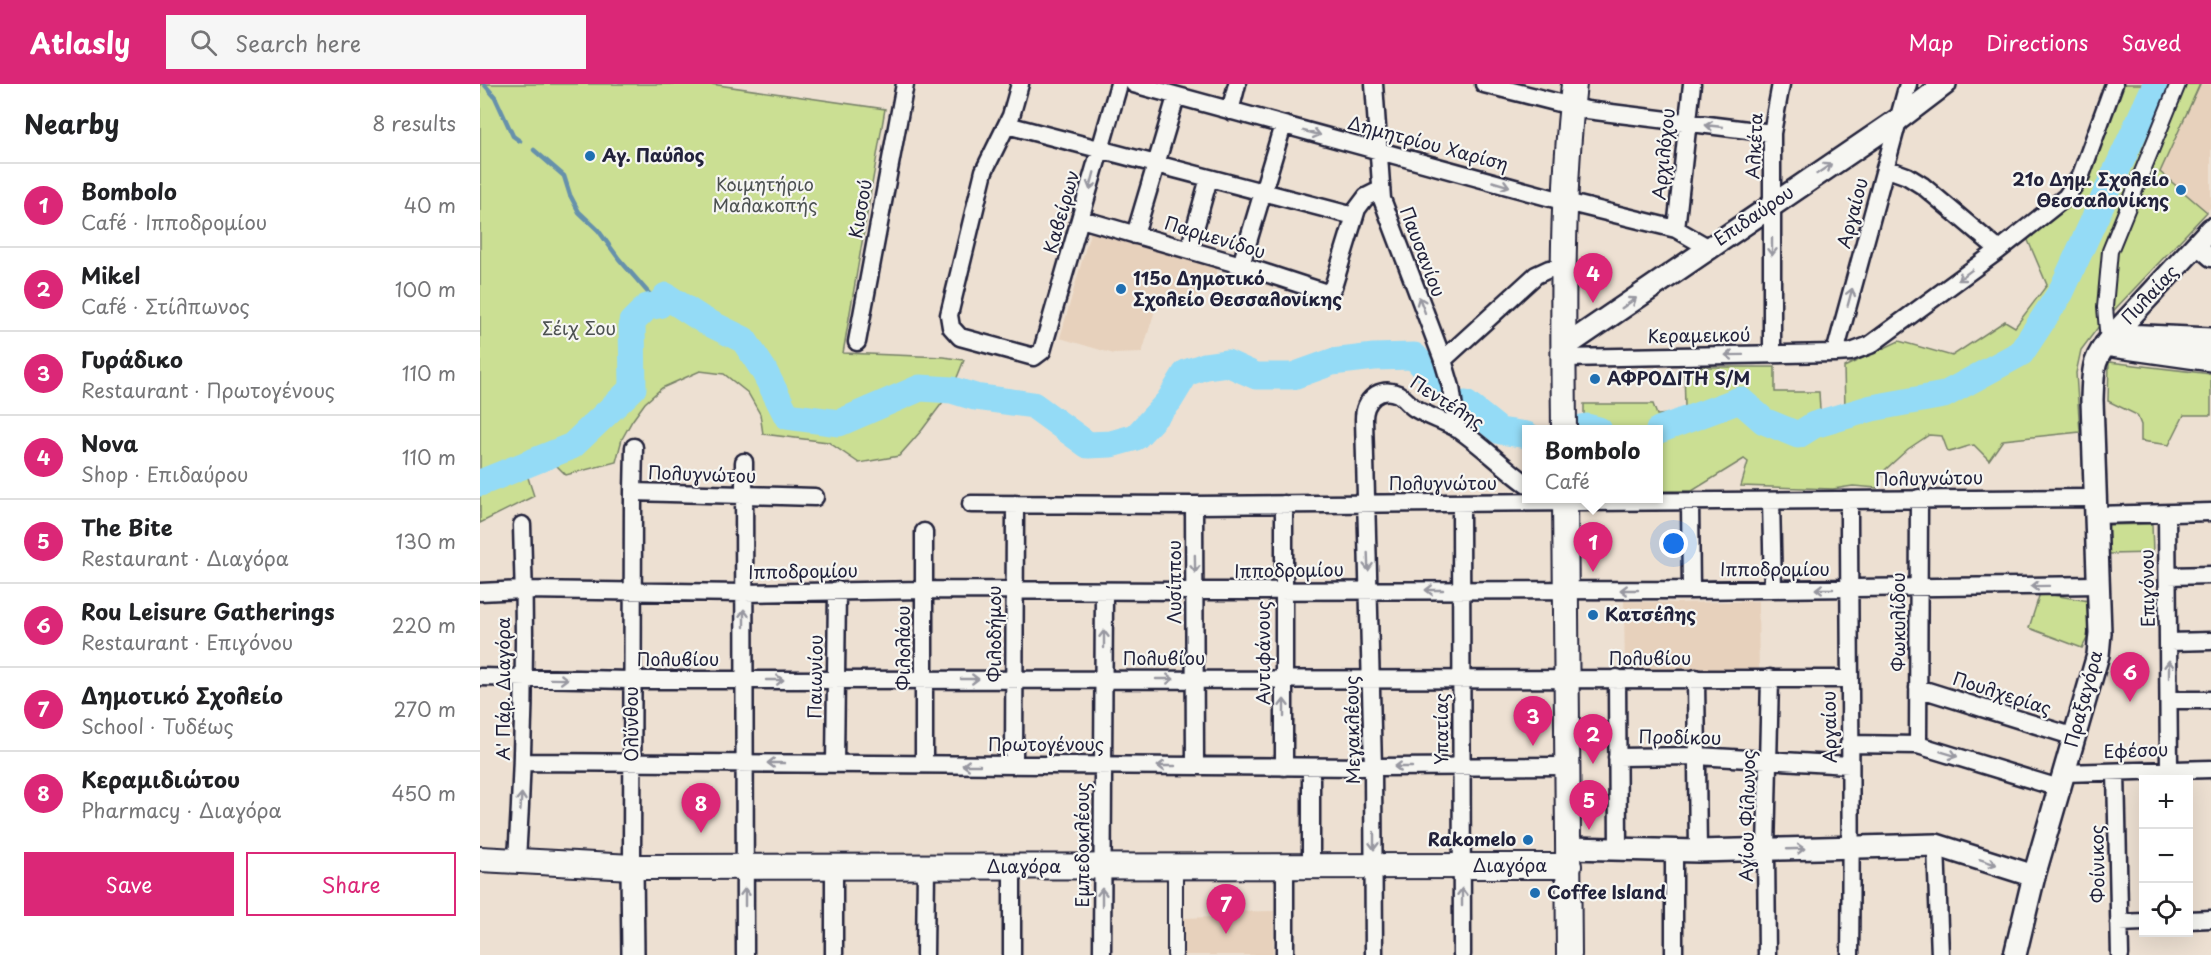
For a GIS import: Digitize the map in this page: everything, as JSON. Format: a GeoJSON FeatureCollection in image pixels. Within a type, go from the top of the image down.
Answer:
{"type":"FeatureCollection","features":[{"type":"Feature","properties":{"kind":"main road"},"geometry":{"type":"LineString","coordinates":[[1564,425],[1564,270],[1572,96]]}},
{"type":"Feature","properties":{"kind":"main road"},"geometry":{"type":"LineString","coordinates":[[1561,503],[1566,590],[1569,955]]}},
{"type":"Feature","properties":{"kind":"main road","name":"Διαγόρα"},"geometry":{"type":"LineString","coordinates":[[480,860],[632,867],[1374,867],[1462,866],[1569,857]]}},
{"type":"Feature","properties":{"kind":"street","name":"Κισσού"},"geometry":{"type":"LineString","coordinates":[[857,342],[905,84]]}},
{"type":"Feature","properties":{"kind":"street"},"geometry":{"type":"LineString","coordinates":[[1020,84],[1006,125],[1354,216],[1363,200],[1380,190]]}},
{"type":"Feature","properties":{"kind":"street","name":"Καβείρων"},"geometry":{"type":"LineString","coordinates":[[1006,125],[984,171],[949,315],[954,331],[965,339],[1029,357],[1039,355],[1042,351],[1119,84]]}},
{"type":"Feature","properties":{"kind":"street","name":"Δημητρίου Χαρίση"},"geometry":{"type":"LineString","coordinates":[[1134,84],[1566,202],[1676,229],[1708,248]]}},
{"type":"Feature","properties":{"kind":"street"},"geometry":{"type":"LineString","coordinates":[[1230,111],[1237,84]]}},
{"type":"Feature","properties":{"kind":"street","name":"Παυσανίου"},"geometry":{"type":"LineString","coordinates":[[1374,84],[1380,190],[1389,222],[1443,360],[1451,387],[1457,429]]}},
{"type":"Feature","properties":{"kind":"street"},"geometry":{"type":"LineString","coordinates":[[1485,84],[1572,96],[1687,124],[1772,133]]}},
{"type":"Feature","properties":{"kind":"street","name":"Αρχιλόχου"},"geometry":{"type":"LineString","coordinates":[[1676,229],[1692,84]]}},
{"type":"Feature","properties":{"kind":"street","name":"Αλκέτα"},"geometry":{"type":"LineString","coordinates":[[1772,354],[1772,133],[1781,84]]}},
{"type":"Feature","properties":{"kind":"street","name":"Αργαίου"},"geometry":{"type":"LineString","coordinates":[[1835,353],[1908,84]]}},
{"type":"Feature","properties":{"kind":"street","name":"Επιδαύρου"},"geometry":{"type":"LineString","coordinates":[[1563,353],[1708,248],[1899,119],[1945,84]]}},
{"type":"Feature","properties":{"kind":"street","name":"Κεραμεικού"},"geometry":{"type":"LineString","coordinates":[[1563,353],[1835,353],[1856,351],[1870,345],[2061,202],[2074,187],[2084,169],[2114,84]]}},
{"type":"Feature","properties":{"kind":"street"},"geometry":{"type":"LineString","coordinates":[[2178,84],[2110,251],[2105,307],[2108,341],[2109,339],[2211,360]]}},
{"type":"Feature","properties":{"kind":"street"},"geometry":{"type":"LineString","coordinates":[[1136,235],[1176,97]]}},
{"type":"Feature","properties":{"kind":"street"},"geometry":{"type":"LineString","coordinates":[[1241,265],[1264,193],[1282,125]]}},
{"type":"Feature","properties":{"kind":"street"},"geometry":{"type":"LineString","coordinates":[[1885,168],[1907,176],[1923,186],[1999,250]]}},
{"type":"Feature","properties":{"kind":"street"},"geometry":{"type":"LineString","coordinates":[[1189,250],[1209,178]]}},
{"type":"Feature","properties":{"kind":"street","name":"Παρμενίδου"},"geometry":{"type":"LineString","coordinates":[[1081,219],[1329,292],[1333,287],[1354,216]]}},
{"type":"Feature","properties":{"kind":"street","name":"Πυλαίας"},"geometry":{"type":"LineString","coordinates":[[2109,339],[2204,251],[2211,229]]}},
{"type":"Feature","properties":{"kind":"street"},"geometry":{"type":"LineString","coordinates":[[1443,360],[1536,275],[1550,269],[1564,270]]}},
{"type":"Feature","properties":{"kind":"street"},"geometry":{"type":"LineString","coordinates":[[2109,339],[2211,339]]}},
{"type":"Feature","properties":{"kind":"street","name":"Πραξαγόρα"},"geometry":{"type":"LineString","coordinates":[[2015,955],[2034,876],[2098,656],[2100,633],[2093,380],[2094,363],[2109,339]]}},
{"type":"Feature","properties":{"kind":"street","name":"Πεντέλης"},"geometry":{"type":"LineString","coordinates":[[1366,504],[1364,414],[1366,404],[1372,397],[1383,392],[1395,393],[1414,408],[1457,429],[1522,480]]}},
{"type":"Feature","properties":{"kind":"street","name":"Πολυγνώτου"},"geometry":{"type":"LineString","coordinates":[[634,447],[633,492],[815,497]]}},
{"type":"Feature","properties":{"kind":"street"},"geometry":{"type":"LineString","coordinates":[[744,462],[745,955]]}},
{"type":"Feature","properties":{"kind":"street","name":"Ολύνθου"},"geometry":{"type":"LineString","coordinates":[[633,492],[633,955]]}},
{"type":"Feature","properties":{"kind":"street","name":"Πολυγνώτου"},"geometry":{"type":"LineString","coordinates":[[1663,502],[1920,498],[2095,507],[2167,514],[2211,512]]}},
{"type":"Feature","properties":{"kind":"street","name":"Φωκυλίδου"},"geometry":{"type":"LineString","coordinates":[[1918,745],[1920,498]]}},
{"type":"Feature","properties":{"kind":"street","name":"Αργαίου"},"geometry":{"type":"LineString","coordinates":[[1849,500],[1850,955]]}},
{"type":"Feature","properties":{"kind":"street","name":"Πολυγνώτου"},"geometry":{"type":"LineString","coordinates":[[971,504],[1194,505],[1522,501]]}},
{"type":"Feature","properties":{"kind":"street"},"geometry":{"type":"LineString","coordinates":[[1771,501],[1773,589]]}},
{"type":"Feature","properties":{"kind":"street","name":"Υπατίας"},"geometry":{"type":"LineString","coordinates":[[1461,503],[1462,955]]}},
{"type":"Feature","properties":{"kind":"street"},"geometry":{"type":"LineString","coordinates":[[1690,503],[1691,590]]}},
{"type":"Feature","properties":{"kind":"street","name":"Φιλοδήμου"},"geometry":{"type":"LineString","coordinates":[[1014,765],[1015,504]]}},
{"type":"Feature","properties":{"kind":"street","name":"Αντιφάνους"},"geometry":{"type":"LineString","coordinates":[[1284,504],[1284,767]]}},
{"type":"Feature","properties":{"kind":"street","name":"Μεγακλέους"},"geometry":{"type":"LineString","coordinates":[[1366,504],[1373,767],[1374,955]]}},
{"type":"Feature","properties":{"kind":"street","name":"Λυσίππου"},"geometry":{"type":"LineString","coordinates":[[1194,505],[1195,766]]}},
{"type":"Feature","properties":{"kind":"street","name":"Επιγόνου"},"geometry":{"type":"LineString","coordinates":[[2167,514],[2169,769]]}},
{"type":"Feature","properties":{"kind":"street","name":"Α' Πάρ. Διαγόρα"},"geometry":{"type":"LineString","coordinates":[[517,860],[523,762],[522,525]]}},
{"type":"Feature","properties":{"kind":"street","name":"Φιλολάου"},"geometry":{"type":"LineString","coordinates":[[924,532],[924,764]]}},
{"type":"Feature","properties":{"kind":"street"},"geometry":{"type":"LineString","coordinates":[[2168,576],[2211,575]]}},
{"type":"Feature","properties":{"kind":"street","name":"Ιπποδρομίου"},"geometry":{"type":"LineString","coordinates":[[480,592],[524,590],[744,593],[837,590],[1691,590],[2098,585]]}},
{"type":"Feature","properties":{"kind":"street","name":"Παιωνίου"},"geometry":{"type":"LineString","coordinates":[[835,764],[837,590]]}},
{"type":"Feature","properties":{"kind":"street","name":"Εμπεδοκλέους"},"geometry":{"type":"LineString","coordinates":[[1102,955],[1104,591]]}},
{"type":"Feature","properties":{"kind":"street"},"geometry":{"type":"LineString","coordinates":[[2169,642],[2211,641]]}},
{"type":"Feature","properties":{"kind":"street","name":"Πολυβίου"},"geometry":{"type":"LineString","coordinates":[[480,677],[632,680],[1849,679]]}},
{"type":"Feature","properties":{"kind":"street"},"geometry":{"type":"LineString","coordinates":[[1617,678],[1618,849]]}},
{"type":"Feature","properties":{"kind":"street"},"geometry":{"type":"LineString","coordinates":[[1696,678],[1698,851]]}},
{"type":"Feature","properties":{"kind":"street","name":"Αγίου Φίλωνος"},"geometry":{"type":"LineString","coordinates":[[1767,955],[1766,850],[1770,678]]}},
{"type":"Feature","properties":{"kind":"street","name":"Πουλχερίας"},"geometry":{"type":"LineString","coordinates":[[1918,688],[2075,738]]}},
{"type":"Feature","properties":{"kind":"street"},"geometry":{"type":"LineString","coordinates":[[2169,700],[2211,699]]}},
{"type":"Feature","properties":{"kind":"street"},"geometry":{"type":"LineString","coordinates":[[1850,744],[1918,745],[2061,780]]}},
{"type":"Feature","properties":{"kind":"street","name":"Προδίκου"},"geometry":{"type":"LineString","coordinates":[[1617,757],[1697,756],[1849,765]]}},
{"type":"Feature","properties":{"kind":"street","name":"Πρωτογένους"},"geometry":{"type":"LineString","coordinates":[[523,762],[1284,767],[1568,766]]}},
{"type":"Feature","properties":{"kind":"street"},"geometry":{"type":"LineString","coordinates":[[1311,767],[1311,867]]}},
{"type":"Feature","properties":{"kind":"street","name":"Εφέσου"},"geometry":{"type":"LineString","coordinates":[[2061,780],[2116,772],[2211,769]]}},
{"type":"Feature","properties":{"kind":"street","name":"Φοίνικος"},"geometry":{"type":"LineString","coordinates":[[2116,772],[2120,955]]}},
{"type":"Feature","properties":{"kind":"street"},"geometry":{"type":"LineString","coordinates":[[1936,845],[1940,955]]}},
{"type":"Feature","properties":{"kind":"street","name":"Διαγόρα"},"geometry":{"type":"LineString","coordinates":[[1569,857],[1618,849],[1698,851],[1936,845],[2034,876]]}},
{"type":"Feature","properties":{"kind":"street"},"geometry":{"type":"LineString","coordinates":[[1674,850],[1674,955]]}},
{"type":"Feature","properties":{"kind":"street"},"geometry":{"type":"LineString","coordinates":[[834,867],[834,955]]}},
{"type":"Feature","properties":{"kind":"street"},"geometry":{"type":"LineString","coordinates":[[925,955],[926,867]]}},
{"type":"Feature","properties":{"kind":"street"},"geometry":{"type":"LineString","coordinates":[[1012,867],[1012,955]]}},
{"type":"Feature","properties":{"kind":"street"},"geometry":{"type":"LineString","coordinates":[[1175,867],[1175,955]]}},
{"type":"Feature","properties":{"kind":"street"},"geometry":{"type":"LineString","coordinates":[[1285,867],[1285,955]]}},
{"type":"Feature","properties":{"kind":"street"},"geometry":{"type":"LineString","coordinates":[[2193,920],[2211,919]]}},
{"type":"Feature","properties":{"kind":"street"},"geometry":{"type":"LineString","coordinates":[[2119,922],[2139,921]]}},
{"type":"Feature","properties":{"kind":"shaded area","name":"21ο Δημ. Σχολείο Θεσσαλονίκης"},"geometry":{"type":"Polygon","coordinates":[[[2200,84],[2211,84],[2211,207],[2099,326],[2159,172],[2200,84]]]}},
{"type":"Feature","properties":{"kind":"shaded area"},"geometry":{"type":"Polygon","coordinates":[[[1091,229],[1219,265],[1209,291],[1155,310],[1142,353],[1114,354],[1060,338],[1091,229]]]}},
{"type":"Feature","properties":{"kind":"shaded area"},"geometry":{"type":"Polygon","coordinates":[[[1624,601],[1676,603],[1758,601],[1759,675],[1625,676],[1624,601]]]}},
{"type":"Feature","properties":{"kind":"shaded area"},"geometry":{"type":"Polygon","coordinates":[[[1274,911],[1273,955],[1182,955],[1182,918],[1215,917],[1220,912],[1274,911]]]}},
{"type":"Feature","properties":{"kind":"green space"},"geometry":{"type":"Polygon","coordinates":[[[480,84],[711,84],[885,109],[843,353],[944,357],[964,360],[952,390],[899,456],[859,463],[828,442],[763,434],[760,414],[748,393],[724,374],[700,371],[662,388],[645,403],[622,439],[616,462],[566,475],[554,463],[522,459],[534,496],[480,523],[480,84]]]}},
{"type":"Feature","properties":{"kind":"green space"},"geometry":{"type":"Polygon","coordinates":[[[2119,84],[2200,84],[2160,172],[2207,212],[2099,326],[2081,350],[2076,373],[2080,432],[2003,440],[1989,460],[1974,445],[1948,452],[1942,436],[1929,435],[1908,449],[1885,470],[1877,488],[1741,486],[1748,462],[1744,459],[1692,491],[1663,491],[1663,425],[1584,425],[1584,404],[1653,404],[1657,415],[1683,413],[1687,407],[1685,407],[1684,367],[1775,367],[1775,392],[1819,392],[1820,410],[1845,409],[1844,367],[1899,341],[1952,356],[2005,321],[2015,327],[2047,285],[2027,238],[2068,202],[2119,84]]]}},
{"type":"Feature","properties":{"kind":"green space"},"geometry":{"type":"Polygon","coordinates":[[[2109,362],[2211,374],[2211,415],[2184,415],[2169,445],[2141,441],[2141,425],[2137,415],[2108,401],[2109,362]]]}},
{"type":"Feature","properties":{"kind":"green space"},"geometry":{"type":"Polygon","coordinates":[[[2152,524],[2153,553],[2109,554],[2108,525],[2152,524]]]}},
{"type":"Feature","properties":{"kind":"green space"},"geometry":{"type":"Polygon","coordinates":[[[2040,593],[2095,602],[2092,629],[2082,648],[2029,628],[2040,593]]]}},
{"type":"Feature","properties":{"kind":"waterway"},"geometry":{"type":"LineString","coordinates":[[484,84],[495,97],[513,136],[520,141]]}},
{"type":"Feature","properties":{"kind":"waterway"},"geometry":{"type":"LineString","coordinates":[[1663,429],[1740,400],[1764,421],[1798,435],[1814,425],[1872,408],[1944,395],[2021,353],[2061,292],[2156,84]]}},
{"type":"Feature","properties":{"kind":"waterway"},"geometry":{"type":"LineString","coordinates":[[534,150],[564,176],[579,212],[598,230],[619,259],[659,305]]}},
{"type":"Feature","properties":{"kind":"waterway"},"geometry":{"type":"LineString","coordinates":[[480,483],[572,446],[633,388],[632,322],[647,307],[659,305],[666,296],[703,320],[744,340],[763,369],[787,416],[839,423],[920,388],[952,390],[975,397],[1033,405],[1088,445],[1111,444],[1136,437],[1169,401],[1186,373],[1205,366],[1227,363],[1256,376],[1293,376],[1332,362],[1374,357],[1414,356],[1437,381]]}},
{"type":"Feature","properties":{"kind":"waterway"},"geometry":{"type":"LineString","coordinates":[[1466,404],[1500,431],[1522,434]]}},
{"type":"Feature","properties":{"kind":"place","name":"Αγ. Παύλος"},"geometry":{"type":"Point","coordinates":[590,156]}},
{"type":"Feature","properties":{"kind":"place","name":"21ο Δημ. Σχολείο Θεσσαλονίκης"},"geometry":{"type":"Point","coordinates":[2181,190]}},
{"type":"Feature","properties":{"kind":"place","name":"115o Δημοτικό Σχολείο Θεσσαλονίκης"},"geometry":{"type":"Point","coordinates":[1121,289]}},
{"type":"Feature","properties":{"kind":"place","name":"Nova"},"geometry":{"type":"Point","coordinates":[1593,303]}},
{"type":"Feature","properties":{"kind":"place","name":"ΑΦΡΟΔΙΤΗ S/M"},"geometry":{"type":"Point","coordinates":[1595,379]}},
{"type":"Feature","properties":{"kind":"place","name":"Bombolo"},"geometry":{"type":"Point","coordinates":[1593,572]}},
{"type":"Feature","properties":{"kind":"place","name":"Κατσέλης"},"geometry":{"type":"Point","coordinates":[1593,615]}},
{"type":"Feature","properties":{"kind":"place","name":"Rou Leisure Gatherings"},"geometry":{"type":"Point","coordinates":[2130,702]}},
{"type":"Feature","properties":{"kind":"place","name":"Γυράδικο"},"geometry":{"type":"Point","coordinates":[1533,746]}},
{"type":"Feature","properties":{"kind":"place","name":"Mikel"},"geometry":{"type":"Point","coordinates":[1593,764]}},
{"type":"Feature","properties":{"kind":"place","name":"The Bite"},"geometry":{"type":"Point","coordinates":[1589,830]}},
{"type":"Feature","properties":{"kind":"place","name":"Κεραμιδιώτου"},"geometry":{"type":"Point","coordinates":[701,833]}},
{"type":"Feature","properties":{"kind":"place","name":"Rakomelo"},"geometry":{"type":"Point","coordinates":[1528,840]}},
{"type":"Feature","properties":{"kind":"place","name":"Coffee Island"},"geometry":{"type":"Point","coordinates":[1535,893]}},
{"type":"Feature","properties":{"kind":"place","name":"Δημοτικό Σχολείο"},"geometry":{"type":"Point","coordinates":[1226,934]}},
{"type":"Feature","properties":{"kind":"park label","name":"Κοιμητήριο Μαλακοπής"},"geometry":{"type":"Point","coordinates":[765,195]}},
{"type":"Feature","properties":{"kind":"park label","name":"Σέιχ Σου"},"geometry":{"type":"Point","coordinates":[579,329]}}]}
